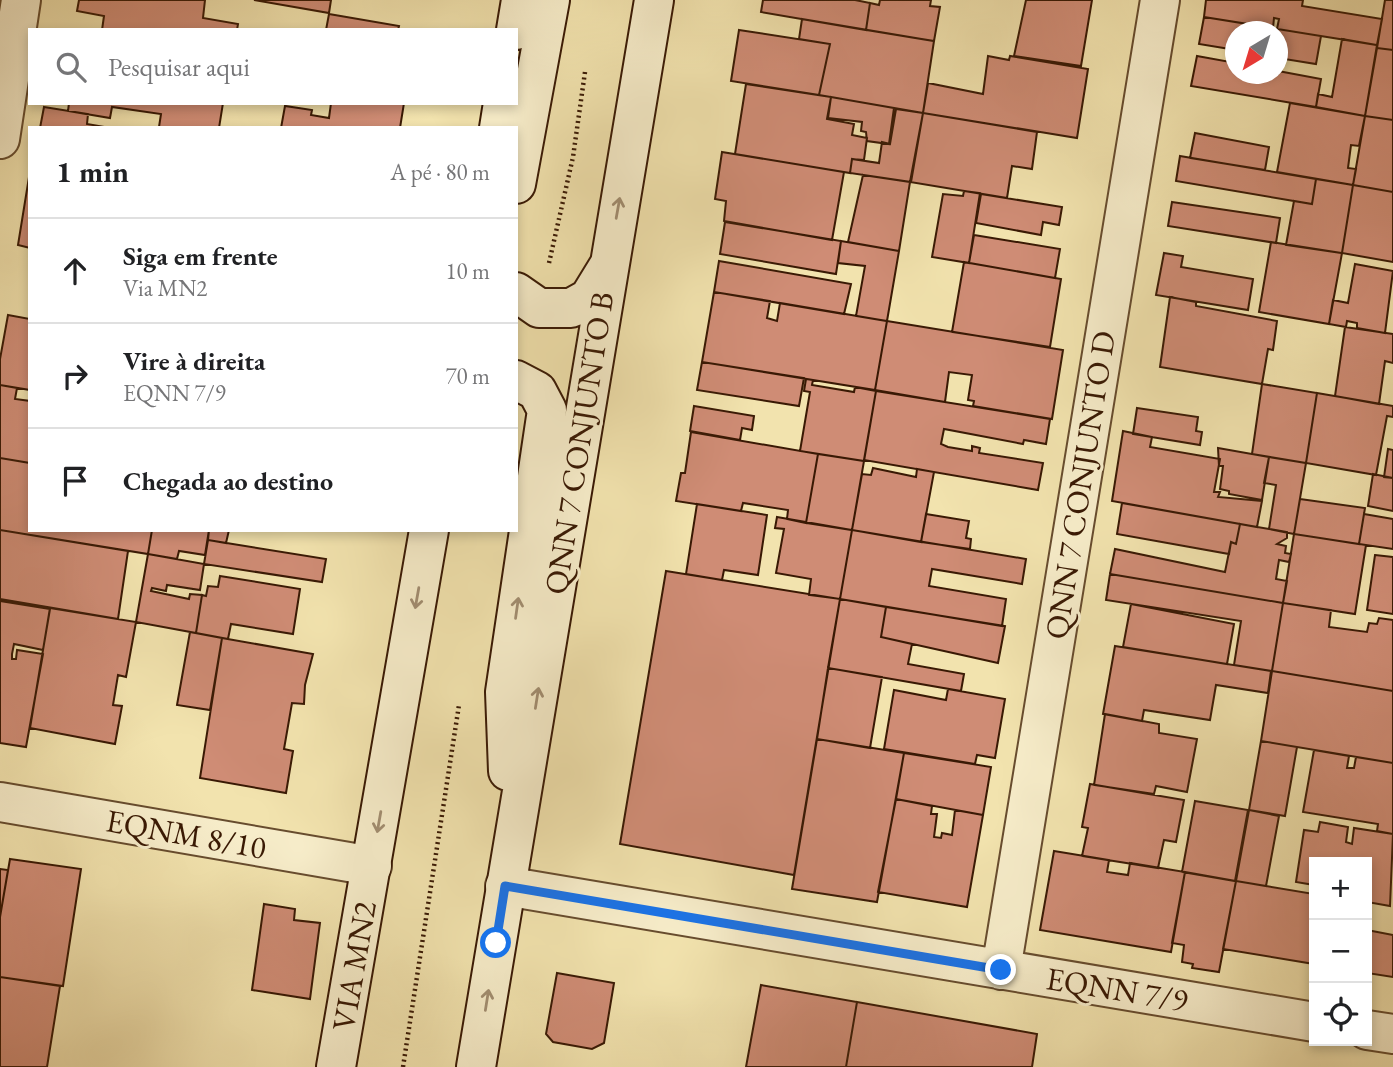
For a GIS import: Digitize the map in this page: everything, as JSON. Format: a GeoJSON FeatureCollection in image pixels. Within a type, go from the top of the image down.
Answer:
{"type":"FeatureCollection","features":[{"type":"Feature","properties":{"kind":"main road"},"geometry":{"type":"LineString","coordinates":[[0,139],[21,0]]}},
{"type":"Feature","properties":{"kind":"main road"},"geometry":{"type":"LineString","coordinates":[[516,28],[522,0]]}},
{"type":"Feature","properties":{"kind":"main road"},"geometry":{"type":"LineString","coordinates":[[518,173],[550,0]]}},
{"type":"Feature","properties":{"kind":"main road","name":"QNN 7 CONJUNTO B"},"geometry":{"type":"LineString","coordinates":[[505,886],[654,0]]}},
{"type":"Feature","properties":{"kind":"main road","name":"QNN 7 CONJUNTO D"},"geometry":{"type":"LineString","coordinates":[[1001,970],[1160,0]]}},
{"type":"Feature","properties":{"kind":"main road"},"geometry":{"type":"LineString","coordinates":[[499,126],[503,105]]}},
{"type":"Feature","properties":{"kind":"main road"},"geometry":{"type":"LineString","coordinates":[[518,293],[539,309],[571,308],[589,298],[608,266]]}},
{"type":"Feature","properties":{"kind":"main road"},"geometry":{"type":"LineString","coordinates":[[512,847],[505,692],[547,410],[537,391],[518,381]]}},
{"type":"Feature","properties":{"kind":"main road","name":"VIA MN2"},"geometry":{"type":"LineString","coordinates":[[336,1067],[429,532]]}},
{"type":"Feature","properties":{"kind":"main road","name":"EQNM 8/10"},"geometry":{"type":"LineString","coordinates":[[0,802],[372,866]]}},
{"type":"Feature","properties":{"kind":"main road"},"geometry":{"type":"LineString","coordinates":[[476,1067],[505,886]]}},
{"type":"Feature","properties":{"kind":"main road","name":"EQNN 7/9"},"geometry":{"type":"LineString","coordinates":[[505,886],[1309,1020]]}},
{"type":"Feature","properties":{"kind":"main road"},"geometry":{"type":"LineString","coordinates":[[1372,1031],[1393,1034]]}},
{"type":"Feature","properties":{"kind":"path"},"geometry":{"type":"LineString","coordinates":[[403,1067],[461,691]]}},
{"type":"Feature","properties":{"kind":"building"},"geometry":{"type":"Polygon","coordinates":[[[79,0],[205,0],[203,18],[238,24],[237,28],[102,28],[104,16],[77,11],[79,0]]]}},
{"type":"Feature","properties":{"kind":"building"},"geometry":{"type":"Polygon","coordinates":[[[254,0],[331,0],[329,13],[254,0]]]}},
{"type":"Feature","properties":{"kind":"building"},"geometry":{"type":"Polygon","coordinates":[[[763,0],[855,0],[870,3],[866,30],[761,12],[763,0]]]}},
{"type":"Feature","properties":{"kind":"building"},"geometry":{"type":"Polygon","coordinates":[[[880,0],[931,0],[930,6],[940,7],[934,41],[866,30],[870,3],[879,5],[880,0]]]}},
{"type":"Feature","properties":{"kind":"building"},"geometry":{"type":"Polygon","coordinates":[[[1026,0],[1092,0],[1081,66],[1014,56],[1026,0]]]}},
{"type":"Feature","properties":{"kind":"building"},"geometry":{"type":"Polygon","coordinates":[[[1206,0],[1303,0],[1302,6],[1382,19],[1377,45],[1288,31],[1288,21],[1274,18],[1274,21],[1229,21],[1204,17],[1206,0]]]}},
{"type":"Feature","properties":{"kind":"building"},"geometry":{"type":"Polygon","coordinates":[[[1385,0],[1393,0],[1393,50],[1377,48],[1385,0]]]}},
{"type":"Feature","properties":{"kind":"building"},"geometry":{"type":"Polygon","coordinates":[[[329,14],[399,26],[398,28],[326,28],[329,14]]]}},
{"type":"Feature","properties":{"kind":"building"},"geometry":{"type":"Polygon","coordinates":[[[1204,17],[1229,21],[1225,21],[1225,48],[1199,44],[1204,17]]]}},
{"type":"Feature","properties":{"kind":"building"},"geometry":{"type":"Polygon","coordinates":[[[802,19],[934,41],[923,113],[819,95],[830,44],[799,39],[802,19]]]}},
{"type":"Feature","properties":{"kind":"building"},"geometry":{"type":"Polygon","coordinates":[[[739,30],[830,44],[819,95],[731,81],[739,30]]]}},
{"type":"Feature","properties":{"kind":"building"},"geometry":{"type":"Polygon","coordinates":[[[1288,31],[1321,36],[1316,64],[1288,60],[1288,31]]]}},
{"type":"Feature","properties":{"kind":"building"},"geometry":{"type":"Polygon","coordinates":[[[1342,39],[1377,45],[1365,116],[1316,107],[1318,94],[1332,97],[1342,39]]]}},
{"type":"Feature","properties":{"kind":"building"},"geometry":{"type":"Polygon","coordinates":[[[1377,48],[1393,50],[1393,120],[1365,116],[1377,48]]]}},
{"type":"Feature","properties":{"kind":"building"},"geometry":{"type":"Polygon","coordinates":[[[988,56],[1009,60],[1010,56],[1088,69],[1077,138],[923,113],[928,83],[983,94],[988,56]]]}},
{"type":"Feature","properties":{"kind":"building"},"geometry":{"type":"Polygon","coordinates":[[[1197,56],[1225,61],[1225,84],[1288,84],[1288,73],[1321,79],[1316,107],[1191,86],[1197,56]]]}},
{"type":"Feature","properties":{"kind":"building"},"geometry":{"type":"Polygon","coordinates":[[[746,84],[831,97],[827,119],[854,124],[852,135],[867,138],[864,160],[852,159],[850,173],[735,154],[746,84]]]}},
{"type":"Feature","properties":{"kind":"building"},"geometry":{"type":"Polygon","coordinates":[[[831,97],[894,108],[889,144],[867,141],[866,132],[861,131],[862,122],[828,118],[831,97]]]}},
{"type":"Feature","properties":{"kind":"building"},"geometry":{"type":"Polygon","coordinates":[[[1290,103],[1365,116],[1359,146],[1351,145],[1348,168],[1356,169],[1353,185],[1277,172],[1290,103]]]}},
{"type":"Feature","properties":{"kind":"building"},"geometry":{"type":"Polygon","coordinates":[[[69,105],[223,105],[219,126],[159,126],[161,114],[112,107],[110,118],[68,111],[69,105]]]}},
{"type":"Feature","properties":{"kind":"building"},"geometry":{"type":"Polygon","coordinates":[[[331,105],[404,105],[400,126],[281,126],[285,106],[312,110],[311,115],[329,118],[331,105]]]}},
{"type":"Feature","properties":{"kind":"building"},"geometry":{"type":"Polygon","coordinates":[[[44,107],[88,114],[87,124],[98,126],[40,126],[44,107]]]}},
{"type":"Feature","properties":{"kind":"building"},"geometry":{"type":"Polygon","coordinates":[[[896,109],[923,113],[911,182],[850,173],[852,159],[879,163],[882,142],[890,144],[896,109]]]}},
{"type":"Feature","properties":{"kind":"building"},"geometry":{"type":"Polygon","coordinates":[[[923,113],[1037,132],[1032,169],[1012,166],[1007,198],[910,182],[923,113]]]}},
{"type":"Feature","properties":{"kind":"building"},"geometry":{"type":"Polygon","coordinates":[[[1365,116],[1393,120],[1393,192],[1353,185],[1365,116]]]}},
{"type":"Feature","properties":{"kind":"building"},"geometry":{"type":"Polygon","coordinates":[[[1195,133],[1269,147],[1265,170],[1190,158],[1195,133]]]}},
{"type":"Feature","properties":{"kind":"building"},"geometry":{"type":"Polygon","coordinates":[[[722,152],[844,172],[832,240],[724,221],[726,201],[715,199],[722,152]]]}},
{"type":"Feature","properties":{"kind":"building"},"geometry":{"type":"Polygon","coordinates":[[[1180,156],[1316,179],[1312,204],[1176,181],[1180,156]]]}},
{"type":"Feature","properties":{"kind":"building"},"geometry":{"type":"Polygon","coordinates":[[[863,175],[910,182],[899,251],[848,242],[863,175]]]}},
{"type":"Feature","properties":{"kind":"building"},"geometry":{"type":"Polygon","coordinates":[[[1316,179],[1353,185],[1342,253],[1286,245],[1294,201],[1312,204],[1316,179]]]}},
{"type":"Feature","properties":{"kind":"building"},"geometry":{"type":"Polygon","coordinates":[[[28,183],[28,248],[18,245],[28,183]]]}},
{"type":"Feature","properties":{"kind":"building"},"geometry":{"type":"Polygon","coordinates":[[[1353,185],[1393,192],[1393,262],[1342,253],[1353,185]]]}},
{"type":"Feature","properties":{"kind":"building"},"geometry":{"type":"Polygon","coordinates":[[[964,191],[980,193],[969,263],[932,257],[943,194],[963,196],[964,191]]]}},
{"type":"Feature","properties":{"kind":"building"},"geometry":{"type":"Polygon","coordinates":[[[981,194],[1062,207],[1059,225],[1043,222],[1041,235],[976,223],[981,194]]]}},
{"type":"Feature","properties":{"kind":"building"},"geometry":{"type":"Polygon","coordinates":[[[1172,202],[1280,218],[1276,243],[1168,226],[1172,202]]]}},
{"type":"Feature","properties":{"kind":"building"},"geometry":{"type":"Polygon","coordinates":[[[725,222],[841,241],[836,274],[720,254],[725,222]]]}},
{"type":"Feature","properties":{"kind":"building"},"geometry":{"type":"Polygon","coordinates":[[[974,235],[1060,249],[1055,278],[969,263],[974,235]]]}},
{"type":"Feature","properties":{"kind":"building"},"geometry":{"type":"Polygon","coordinates":[[[841,241],[899,251],[887,321],[856,316],[865,266],[838,263],[841,241]]]}},
{"type":"Feature","properties":{"kind":"building"},"geometry":{"type":"Polygon","coordinates":[[[1271,242],[1342,253],[1329,324],[1259,312],[1271,242]]]}},
{"type":"Feature","properties":{"kind":"building"},"geometry":{"type":"Polygon","coordinates":[[[1164,253],[1183,256],[1181,267],[1253,279],[1248,310],[1156,295],[1164,253]]]}},
{"type":"Feature","properties":{"kind":"building"},"geometry":{"type":"Polygon","coordinates":[[[719,261],[851,284],[844,314],[714,292],[719,261]]]}},
{"type":"Feature","properties":{"kind":"building"},"geometry":{"type":"Polygon","coordinates":[[[964,262],[1061,279],[1050,347],[952,332],[964,262]]]}},
{"type":"Feature","properties":{"kind":"building"},"geometry":{"type":"Polygon","coordinates":[[[1355,264],[1393,271],[1385,333],[1357,328],[1357,323],[1347,321],[1346,327],[1329,324],[1333,300],[1348,303],[1355,264]]]}},
{"type":"Feature","properties":{"kind":"building"},"geometry":{"type":"Polygon","coordinates":[[[714,292],[770,301],[767,318],[777,321],[780,303],[887,321],[875,390],[702,362],[714,292]]]}},
{"type":"Feature","properties":{"kind":"building"},"geometry":{"type":"Polygon","coordinates":[[[1170,297],[1196,302],[1196,306],[1277,321],[1273,350],[1268,349],[1262,384],[1160,367],[1170,297]]]}},
{"type":"Feature","properties":{"kind":"building"},"geometry":{"type":"Polygon","coordinates":[[[8,315],[28,319],[28,390],[0,385],[0,359],[8,315]]]}},
{"type":"Feature","properties":{"kind":"building"},"geometry":{"type":"Polygon","coordinates":[[[887,321],[1063,350],[1052,419],[973,406],[974,401],[968,400],[972,375],[949,372],[945,402],[875,390],[887,321]]]}},
{"type":"Feature","properties":{"kind":"building"},"geometry":{"type":"Polygon","coordinates":[[[1345,327],[1393,334],[1393,363],[1385,361],[1379,404],[1335,396],[1345,327]]]}},
{"type":"Feature","properties":{"kind":"building"},"geometry":{"type":"Polygon","coordinates":[[[702,362],[804,378],[799,406],[697,390],[702,362]]]}},
{"type":"Feature","properties":{"kind":"building"},"geometry":{"type":"Polygon","coordinates":[[[806,379],[813,380],[812,385],[854,392],[855,387],[876,391],[864,461],[800,451],[810,392],[804,391],[806,379]]]}},
{"type":"Feature","properties":{"kind":"building"},"geometry":{"type":"Polygon","coordinates":[[[1262,384],[1317,393],[1306,463],[1252,454],[1262,384]]]}},
{"type":"Feature","properties":{"kind":"building"},"geometry":{"type":"Polygon","coordinates":[[[0,385],[17,388],[15,399],[28,401],[28,463],[0,458],[0,385]]]}},
{"type":"Feature","properties":{"kind":"building"},"geometry":{"type":"Polygon","coordinates":[[[876,391],[1050,419],[1046,444],[1024,440],[1023,444],[944,429],[941,444],[972,451],[972,446],[980,448],[979,453],[1043,463],[1038,490],[864,460],[876,391]]]}},
{"type":"Feature","properties":{"kind":"building"},"geometry":{"type":"Polygon","coordinates":[[[1317,393],[1393,406],[1393,417],[1387,416],[1376,475],[1306,463],[1317,393]]]}},
{"type":"Feature","properties":{"kind":"building"},"geometry":{"type":"Polygon","coordinates":[[[694,406],[754,416],[752,430],[742,428],[740,440],[690,431],[694,406]]]}},
{"type":"Feature","properties":{"kind":"building"},"geometry":{"type":"Polygon","coordinates":[[[1137,408],[1198,417],[1196,431],[1202,432],[1200,445],[1133,434],[1137,408]]]}},
{"type":"Feature","properties":{"kind":"building"},"geometry":{"type":"Polygon","coordinates":[[[1123,431],[1152,437],[1150,447],[1220,459],[1214,492],[1220,492],[1218,497],[1262,501],[1257,527],[1112,501],[1123,431]]]}},
{"type":"Feature","properties":{"kind":"building"},"geometry":{"type":"Polygon","coordinates":[[[691,432],[818,454],[806,523],[787,519],[788,510],[743,503],[741,511],[676,501],[681,473],[685,473],[691,432]]]}},
{"type":"Feature","properties":{"kind":"building"},"geometry":{"type":"Polygon","coordinates":[[[1218,448],[1269,457],[1262,500],[1229,494],[1229,491],[1220,489],[1223,466],[1219,466],[1218,448]]]}},
{"type":"Feature","properties":{"kind":"building"},"geometry":{"type":"Polygon","coordinates":[[[1388,449],[1393,450],[1393,478],[1384,477],[1388,449]]]}},
{"type":"Feature","properties":{"kind":"building"},"geometry":{"type":"Polygon","coordinates":[[[818,454],[864,461],[852,530],[806,523],[818,454]]]}},
{"type":"Feature","properties":{"kind":"building"},"geometry":{"type":"Polygon","coordinates":[[[1269,457],[1306,463],[1294,534],[1269,529],[1276,485],[1264,483],[1269,457]]]}},
{"type":"Feature","properties":{"kind":"building"},"geometry":{"type":"Polygon","coordinates":[[[0,458],[28,463],[28,532],[152,532],[148,554],[0,530],[0,458]]]}},
{"type":"Feature","properties":{"kind":"building"},"geometry":{"type":"Polygon","coordinates":[[[873,468],[916,477],[917,469],[934,472],[921,542],[852,530],[862,474],[871,475],[873,468]]]}},
{"type":"Feature","properties":{"kind":"building"},"geometry":{"type":"Polygon","coordinates":[[[1373,474],[1393,478],[1393,511],[1368,506],[1373,474]]]}},
{"type":"Feature","properties":{"kind":"building"},"geometry":{"type":"Polygon","coordinates":[[[1300,499],[1365,508],[1359,544],[1294,534],[1300,499]]]}},
{"type":"Feature","properties":{"kind":"building"},"geometry":{"type":"Polygon","coordinates":[[[1122,503],[1240,524],[1236,544],[1231,542],[1229,554],[1117,534],[1122,503]]]}},
{"type":"Feature","properties":{"kind":"building"},"geometry":{"type":"Polygon","coordinates":[[[697,504],[767,515],[758,575],[724,570],[722,580],[686,574],[697,504]]]}},
{"type":"Feature","properties":{"kind":"building"},"geometry":{"type":"Polygon","coordinates":[[[926,514],[969,521],[966,538],[971,539],[970,549],[921,542],[926,514]]]}},
{"type":"Feature","properties":{"kind":"building"},"geometry":{"type":"Polygon","coordinates":[[[1364,514],[1393,519],[1393,549],[1359,544],[1364,514]]]}},
{"type":"Feature","properties":{"kind":"building"},"geometry":{"type":"Polygon","coordinates":[[[777,517],[852,530],[840,599],[809,595],[811,579],[776,573],[784,529],[775,528],[777,517]]]}},
{"type":"Feature","properties":{"kind":"building"},"geometry":{"type":"Polygon","coordinates":[[[1240,524],[1287,532],[1287,538],[1277,544],[1286,546],[1285,553],[1291,554],[1289,562],[1279,560],[1276,579],[1287,581],[1283,603],[1110,574],[1115,549],[1225,572],[1231,542],[1236,544],[1240,524]]]}},
{"type":"Feature","properties":{"kind":"building"},"geometry":{"type":"Polygon","coordinates":[[[0,530],[128,551],[118,619],[0,599],[0,530]]]}},
{"type":"Feature","properties":{"kind":"building"},"geometry":{"type":"Polygon","coordinates":[[[852,530],[1026,559],[1022,584],[932,569],[929,586],[1006,599],[1002,626],[840,599],[852,530]]]}},
{"type":"Feature","properties":{"kind":"building"},"geometry":{"type":"Polygon","coordinates":[[[152,532],[209,532],[205,555],[179,551],[177,559],[148,554],[152,532]]]}},
{"type":"Feature","properties":{"kind":"building"},"geometry":{"type":"Polygon","coordinates":[[[209,532],[229,532],[226,543],[208,540],[209,532]]]}},
{"type":"Feature","properties":{"kind":"building"},"geometry":{"type":"Polygon","coordinates":[[[1294,534],[1366,545],[1355,614],[1283,603],[1294,534]]]}},
{"type":"Feature","properties":{"kind":"building"},"geometry":{"type":"Polygon","coordinates":[[[208,540],[326,559],[322,582],[204,564],[208,540]]]}},
{"type":"Feature","properties":{"kind":"building"},"geometry":{"type":"Polygon","coordinates":[[[148,554],[204,564],[200,590],[167,585],[166,591],[152,588],[151,591],[189,599],[190,594],[202,595],[196,633],[136,622],[148,554]]]}},
{"type":"Feature","properties":{"kind":"building"},"geometry":{"type":"Polygon","coordinates":[[[1375,555],[1393,557],[1393,614],[1367,610],[1375,555]]]}},
{"type":"Feature","properties":{"kind":"building"},"geometry":{"type":"Polygon","coordinates":[[[666,571],[840,599],[794,875],[620,844],[666,571]]]}},
{"type":"Feature","properties":{"kind":"building"},"geometry":{"type":"Polygon","coordinates":[[[1110,574],[1283,603],[1272,671],[1234,665],[1241,621],[1106,600],[1110,574]]]}},
{"type":"Feature","properties":{"kind":"building"},"geometry":{"type":"Polygon","coordinates":[[[220,576],[300,589],[293,634],[231,624],[228,639],[196,633],[202,595],[206,596],[208,586],[218,587],[220,576]]]}},
{"type":"Feature","properties":{"kind":"building"},"geometry":{"type":"Polygon","coordinates":[[[840,599],[886,607],[881,637],[912,644],[908,664],[964,674],[961,691],[828,668],[840,599]]]}},
{"type":"Feature","properties":{"kind":"building"},"geometry":{"type":"Polygon","coordinates":[[[0,601],[50,609],[43,650],[14,644],[12,654],[12,659],[16,659],[17,650],[43,654],[26,747],[0,743],[0,601]]]}},
{"type":"Feature","properties":{"kind":"building"},"geometry":{"type":"Polygon","coordinates":[[[1283,603],[1331,610],[1329,627],[1367,632],[1369,623],[1377,624],[1379,618],[1393,620],[1393,691],[1272,671],[1283,603]]]}},
{"type":"Feature","properties":{"kind":"building"},"geometry":{"type":"Polygon","coordinates":[[[1131,604],[1234,624],[1227,664],[1123,647],[1131,604]]]}},
{"type":"Feature","properties":{"kind":"building"},"geometry":{"type":"Polygon","coordinates":[[[886,607],[1005,626],[998,663],[881,637],[886,607]]]}},
{"type":"Feature","properties":{"kind":"building"},"geometry":{"type":"Polygon","coordinates":[[[50,608],[136,622],[126,677],[118,675],[113,705],[122,706],[115,744],[30,728],[50,608]]]}},
{"type":"Feature","properties":{"kind":"building"},"geometry":{"type":"Polygon","coordinates":[[[190,632],[222,638],[210,710],[177,705],[190,632]]]}},
{"type":"Feature","properties":{"kind":"building"},"geometry":{"type":"Polygon","coordinates":[[[222,638],[313,654],[305,685],[304,704],[292,703],[284,749],[293,751],[286,793],[200,778],[222,638]]]}},
{"type":"Feature","properties":{"kind":"building"},"geometry":{"type":"Polygon","coordinates":[[[1115,646],[1271,671],[1268,693],[1216,685],[1210,720],[1144,710],[1142,721],[1103,714],[1115,646]]]}},
{"type":"Feature","properties":{"kind":"building"},"geometry":{"type":"Polygon","coordinates":[[[828,668],[882,677],[870,748],[817,739],[828,668]]]}},
{"type":"Feature","properties":{"kind":"building"},"geometry":{"type":"Polygon","coordinates":[[[1272,671],[1393,691],[1393,763],[1261,741],[1272,671]]]}},
{"type":"Feature","properties":{"kind":"building"},"geometry":{"type":"Polygon","coordinates":[[[948,689],[1005,699],[995,758],[977,755],[975,764],[884,749],[894,690],[946,700],[948,689]]]}},
{"type":"Feature","properties":{"kind":"building"},"geometry":{"type":"Polygon","coordinates":[[[1105,714],[1159,724],[1159,733],[1197,739],[1187,792],[1156,786],[1154,794],[1094,785],[1105,714]]]}},
{"type":"Feature","properties":{"kind":"building"},"geometry":{"type":"Polygon","coordinates":[[[817,739],[904,753],[877,902],[792,889],[817,739]]]}},
{"type":"Feature","properties":{"kind":"building"},"geometry":{"type":"Polygon","coordinates":[[[1261,741],[1297,747],[1285,816],[1249,810],[1261,741]]]}},
{"type":"Feature","properties":{"kind":"building"},"geometry":{"type":"Polygon","coordinates":[[[1314,750],[1349,756],[1347,768],[1354,768],[1356,757],[1393,763],[1393,834],[1377,831],[1378,824],[1303,812],[1314,750]]]}},
{"type":"Feature","properties":{"kind":"building"},"geometry":{"type":"Polygon","coordinates":[[[904,753],[991,767],[983,815],[896,799],[904,753]]]}},
{"type":"Feature","properties":{"kind":"building"},"geometry":{"type":"Polygon","coordinates":[[[1090,784],[1184,800],[1176,842],[1164,840],[1158,868],[1082,856],[1088,828],[1082,827],[1090,784]]]}},
{"type":"Feature","properties":{"kind":"building"},"geometry":{"type":"Polygon","coordinates":[[[896,799],[932,806],[931,814],[937,814],[934,837],[941,838],[942,833],[952,835],[955,810],[983,815],[967,907],[878,892],[896,799]]]}},
{"type":"Feature","properties":{"kind":"building"},"geometry":{"type":"Polygon","coordinates":[[[1195,801],[1248,810],[1235,881],[1182,872],[1195,801]]]}},
{"type":"Feature","properties":{"kind":"building"},"geometry":{"type":"Polygon","coordinates":[[[1249,810],[1279,816],[1266,886],[1236,881],[1249,810]]]}},
{"type":"Feature","properties":{"kind":"building"},"geometry":{"type":"Polygon","coordinates":[[[1320,822],[1348,827],[1346,842],[1352,844],[1354,828],[1393,834],[1390,906],[1372,903],[1372,857],[1309,857],[1309,884],[1296,882],[1304,830],[1318,832],[1320,822]]]}},
{"type":"Feature","properties":{"kind":"building"},"geometry":{"type":"Polygon","coordinates":[[[1054,851],[1109,860],[1107,872],[1128,875],[1130,863],[1185,872],[1171,952],[1040,930],[1054,851]]]}},
{"type":"Feature","properties":{"kind":"building"},"geometry":{"type":"Polygon","coordinates":[[[10,859],[81,869],[63,986],[0,977],[0,917],[10,859]]]}},
{"type":"Feature","properties":{"kind":"building"},"geometry":{"type":"Polygon","coordinates":[[[0,869],[8,870],[0,917],[0,869]]]}},
{"type":"Feature","properties":{"kind":"building"},"geometry":{"type":"Polygon","coordinates":[[[1185,872],[1236,881],[1219,972],[1192,968],[1193,964],[1182,962],[1184,945],[1172,943],[1185,872]]]}},
{"type":"Feature","properties":{"kind":"building"},"geometry":{"type":"Polygon","coordinates":[[[1236,881],[1309,893],[1309,963],[1223,949],[1236,881]]]}},
{"type":"Feature","properties":{"kind":"building"},"geometry":{"type":"Polygon","coordinates":[[[264,904],[295,909],[294,920],[320,923],[310,999],[252,990],[264,904]]]}},
{"type":"Feature","properties":{"kind":"building"},"geometry":{"type":"Polygon","coordinates":[[[1372,931],[1393,935],[1393,977],[1372,974],[1372,931]]]}},
{"type":"Feature","properties":{"kind":"building"},"geometry":{"type":"Polygon","coordinates":[[[557,973],[614,983],[604,1043],[592,1049],[553,1042],[546,1034],[557,973]]]}},
{"type":"Feature","properties":{"kind":"building"},"geometry":{"type":"Polygon","coordinates":[[[0,977],[60,986],[47,1067],[0,1067],[0,977]]]}},
{"type":"Feature","properties":{"kind":"building"},"geometry":{"type":"Polygon","coordinates":[[[761,985],[857,1002],[846,1067],[746,1067],[761,985]]]}},
{"type":"Feature","properties":{"kind":"building"},"geometry":{"type":"Polygon","coordinates":[[[857,1002],[1037,1034],[1032,1067],[846,1067],[857,1002]]]}},
{"type":"Feature","properties":{"kind":"route"},"geometry":{"type":"LineString","coordinates":[[496,943],[505,886],[681,918],[1001,970]]}}]}
